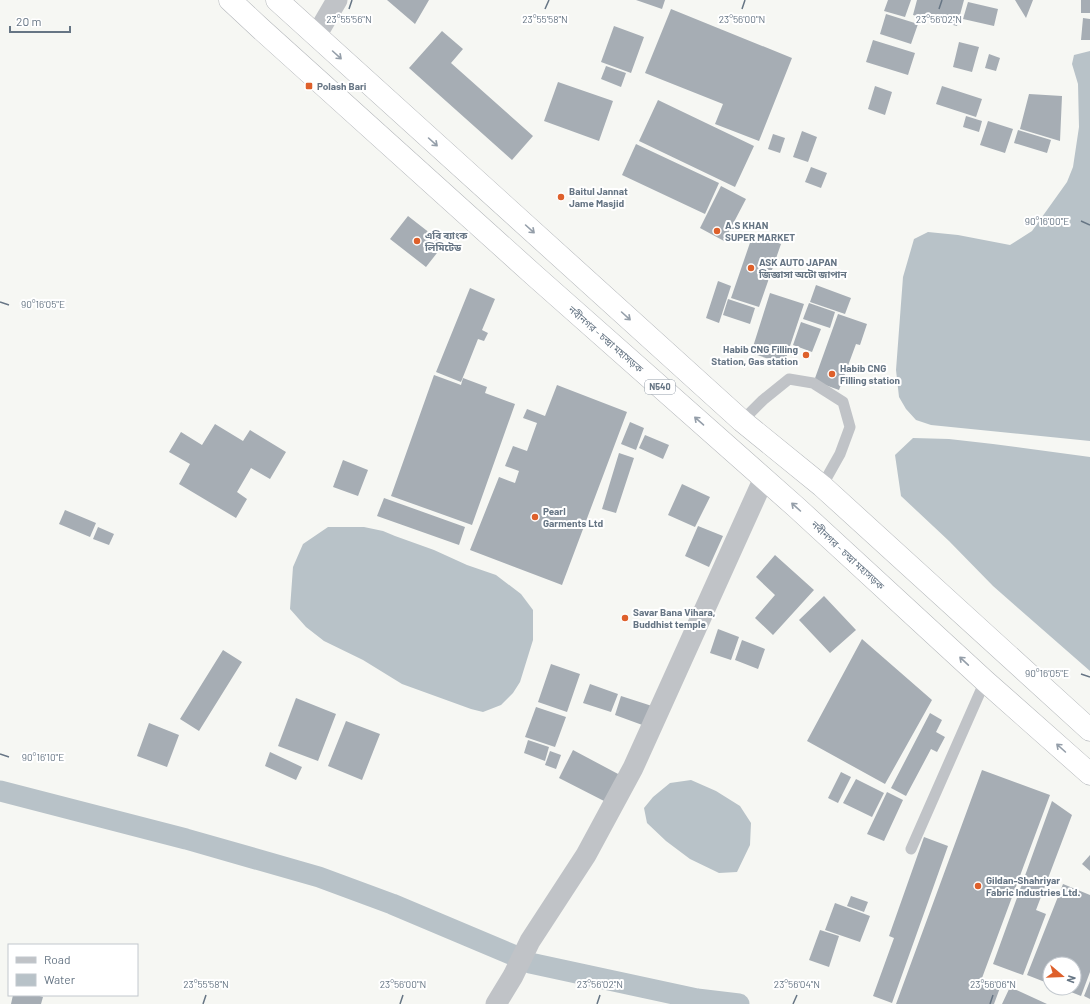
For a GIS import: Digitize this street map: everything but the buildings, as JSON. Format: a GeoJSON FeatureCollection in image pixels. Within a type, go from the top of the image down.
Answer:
{"type":"FeatureCollection","features":[{"type":"Feature","properties":{"kind":"highway","name":"নবীনগর - চন্দ্রা মহাসড়ক"},"geometry":{"type":"LineString","coordinates":[[230,0],[529,271],[796,506],[985,681],[1090,774]]}},
{"type":"Feature","properties":{"kind":"highway","name":"N540"},"geometry":{"type":"LineString","coordinates":[[277,0],[742,421],[822,486],[1090,730]]}},
{"type":"Feature","properties":{"kind":"street"},"geometry":{"type":"LineString","coordinates":[[316,36],[337,0]]}},
{"type":"Feature","properties":{"kind":"street"},"geometry":{"type":"LineString","coordinates":[[496,1004],[513,976],[530,941],[586,855],[633,768],[764,478]]}},
{"type":"Feature","properties":{"kind":"lane"},"geometry":{"type":"LineString","coordinates":[[742,421],[763,400],[789,379],[813,383],[843,402],[850,427],[840,454],[822,486]]}},
{"type":"Feature","properties":{"kind":"lane"},"geometry":{"type":"LineString","coordinates":[[911,849],[985,681]]}},
{"type":"Feature","properties":{"kind":"water"},"geometry":{"type":"Polygon","coordinates":[[[1090,51],[1090,441],[931,425],[916,420],[906,409],[899,397],[896,370],[903,277],[914,239],[928,232],[958,235],[1010,245],[1032,231],[1067,182],[1073,167],[1079,127],[1078,84],[1072,64],[1074,55],[1090,51]]]}},
{"type":"Feature","properties":{"kind":"water"},"geometry":{"type":"Polygon","coordinates":[[[913,438],[949,439],[1090,457],[1090,671],[993,586],[949,541],[901,496],[895,455],[913,438]]]}},
{"type":"Feature","properties":{"kind":"water"},"geometry":{"type":"Polygon","coordinates":[[[328,527],[364,527],[383,531],[434,550],[467,565],[496,575],[521,594],[533,610],[533,640],[520,682],[513,693],[501,705],[483,712],[471,709],[402,684],[363,660],[324,641],[306,627],[290,609],[293,567],[303,544],[328,527]]]}},
{"type":"Feature","properties":{"kind":"water"},"geometry":{"type":"Polygon","coordinates":[[[691,780],[716,791],[740,806],[751,823],[750,845],[737,872],[719,873],[690,859],[666,841],[647,823],[644,808],[653,797],[670,783],[691,780]]]}},
{"type":"Feature","properties":{"kind":"waterway"},"geometry":{"type":"LineString","coordinates":[[0,791],[186,839],[319,877],[392,904],[513,955]]}},
{"type":"Feature","properties":{"kind":"waterway"},"geometry":{"type":"LineString","coordinates":[[530,963],[697,999],[739,1004]]}},
{"type":"Feature","properties":{"kind":"place","name":"Polash Bari"},"geometry":{"type":"Point","coordinates":[309,86]}},
{"type":"Feature","properties":{"kind":"place","name":"Baitul Jannat Jame Masjid"},"geometry":{"type":"Point","coordinates":[561,197]}},
{"type":"Feature","properties":{"kind":"place","name":"A.S KHAN SUPER MARKET"},"geometry":{"type":"Point","coordinates":[717,231]}},
{"type":"Feature","properties":{"kind":"place","name":"এবি ব্যাংক লিমিটেড"},"geometry":{"type":"Point","coordinates":[417,241]}},
{"type":"Feature","properties":{"kind":"place","name":"ASK AUTO JAPAN জিজ্ঞাসা অটো জাপান"},"geometry":{"type":"Point","coordinates":[751,268]}},
{"type":"Feature","properties":{"kind":"place","name":"Habib CNG Filling Station, Gas station"},"geometry":{"type":"Point","coordinates":[806,355]}},
{"type":"Feature","properties":{"kind":"place","name":"Habib CNG Filling station"},"geometry":{"type":"Point","coordinates":[832,374]}},
{"type":"Feature","properties":{"kind":"place","name":"Pearl Garments Ltd"},"geometry":{"type":"Point","coordinates":[535,517]}},
{"type":"Feature","properties":{"kind":"place","name":"Savar Bana Vihara, Buddhist temple"},"geometry":{"type":"Point","coordinates":[625,618]}},
{"type":"Feature","properties":{"kind":"place","name":"Gildan-Shahriyar Fabric Industries Ltd."},"geometry":{"type":"Point","coordinates":[978,886]}}]}
